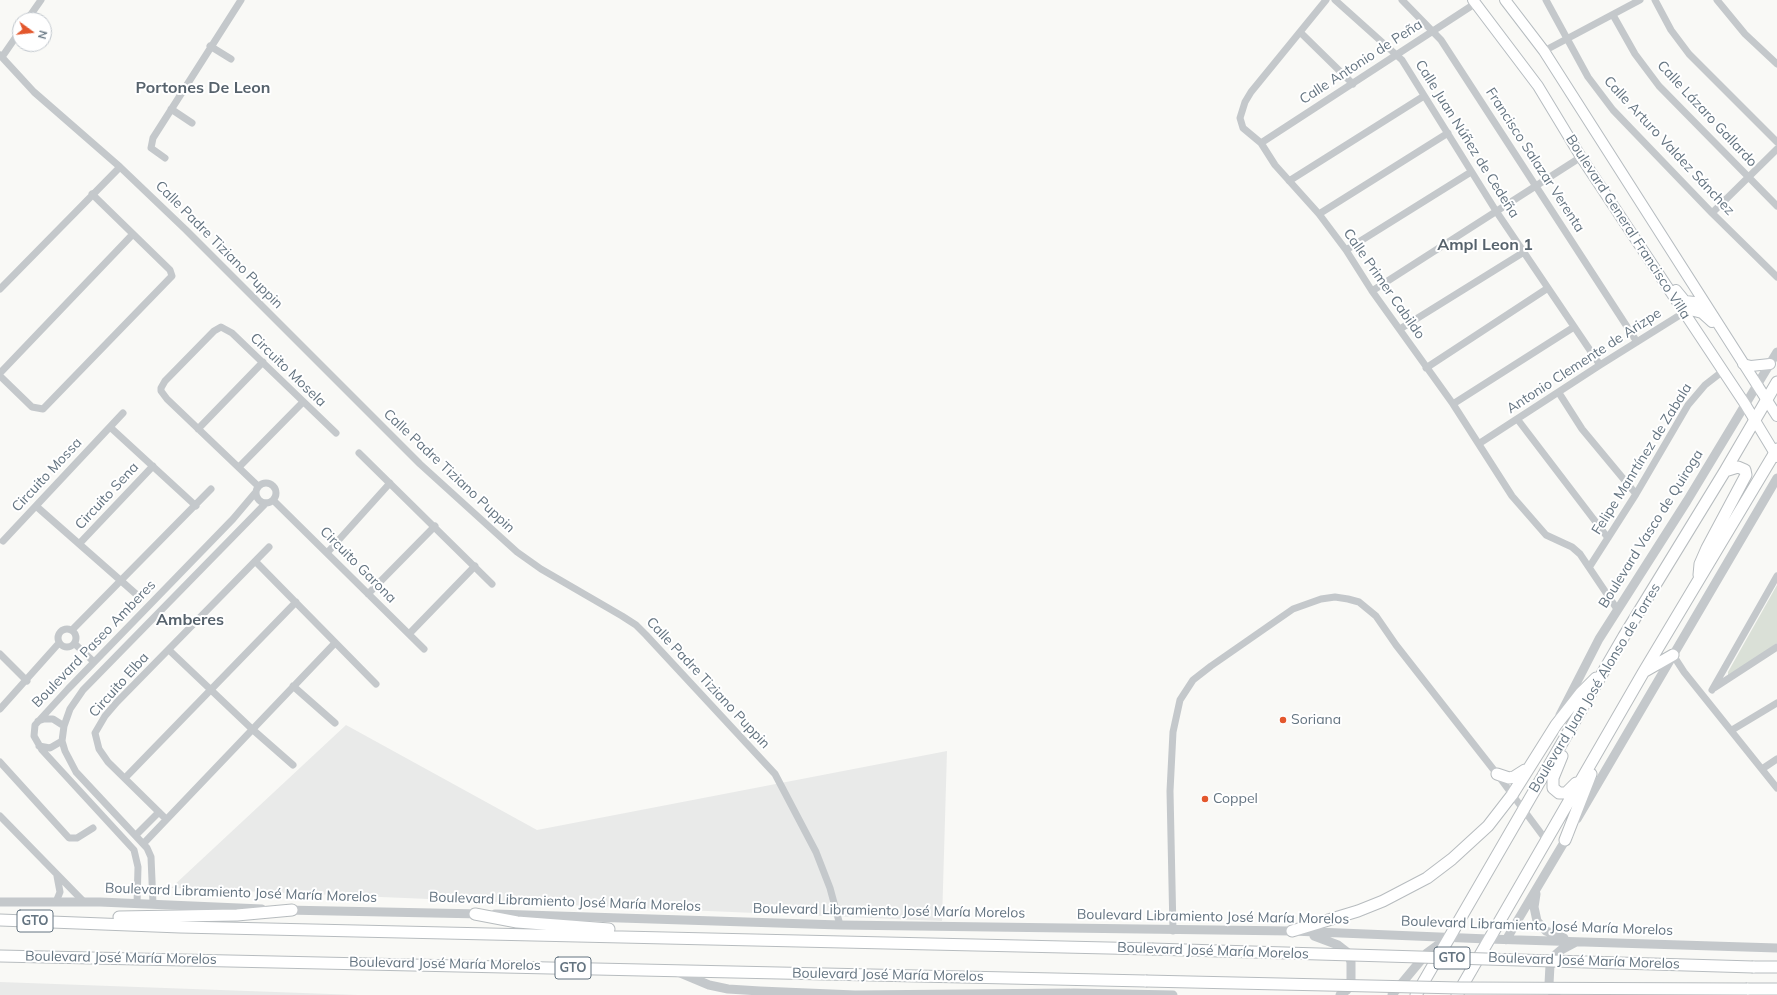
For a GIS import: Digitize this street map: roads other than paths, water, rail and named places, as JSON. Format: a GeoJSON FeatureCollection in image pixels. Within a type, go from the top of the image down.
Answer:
{"type":"FeatureCollection","features":[{"type":"Feature","properties":{"kind":"main road","name":"Boulevard General Francisco Villa"},"geometry":{"type":"LineString","coordinates":[[1505,0],[1544,51],[1777,416]]}},
{"type":"Feature","properties":{"kind":"main road","name":"Boulevard General Francisco Villa"},"geometry":{"type":"LineString","coordinates":[[1474,2],[1534,81],[1581,157],[1636,238],[1776,453]]}},
{"type":"Feature","properties":{"kind":"main road"},"geometry":{"type":"LineString","coordinates":[[1636,238],[1645,246],[1681,298],[1688,303],[1704,303]]}},
{"type":"Feature","properties":{"kind":"main road"},"geometry":{"type":"LineString","coordinates":[[1684,312],[1698,311],[1707,316],[1727,348],[1741,361],[1751,366],[1770,364]]}},
{"type":"Feature","properties":{"kind":"main road","name":"Boulevard Juan José Alonso de Torres"},"geometry":{"type":"LineString","coordinates":[[1416,995],[1605,669],[1777,382]]}},
{"type":"Feature","properties":{"kind":"main road"},"geometry":{"type":"LineString","coordinates":[[1457,995],[1488,939],[1603,744],[1642,673],[1776,453]]}},
{"type":"Feature","properties":{"kind":"main road"},"geometry":{"type":"LineString","coordinates":[[1699,580],[1700,564],[1707,548],[1746,475],[1745,470],[1738,467],[1725,471]]}},
{"type":"Feature","properties":{"kind":"main road"},"geometry":{"type":"LineString","coordinates":[[1642,673],[1673,655]]}},
{"type":"Feature","properties":{"kind":"main road"},"geometry":{"type":"LineString","coordinates":[[1292,931],[1358,911],[1383,901],[1427,878],[1474,840],[1488,826],[1512,795],[1556,725],[1581,693],[1605,669]]}},
{"type":"Feature","properties":{"kind":"main road"},"geometry":{"type":"LineString","coordinates":[[1584,776],[1566,793],[1559,793],[1553,788],[1554,772],[1592,693]]}},
{"type":"Feature","properties":{"kind":"main road"},"geometry":{"type":"LineString","coordinates":[[1565,840],[1603,744]]}},
{"type":"Feature","properties":{"kind":"main road"},"geometry":{"type":"LineString","coordinates":[[1497,774],[1504,777],[1514,777],[1530,766]]}},
{"type":"Feature","properties":{"kind":"main road"},"geometry":{"type":"LineString","coordinates":[[71,922],[104,917],[237,915],[292,910]]}},
{"type":"Feature","properties":{"kind":"main road"},"geometry":{"type":"LineString","coordinates":[[476,914],[517,922],[614,929],[661,937]]}},
{"type":"Feature","properties":{"kind":"main road","name":"Boulevard José María Morelos"},"geometry":{"type":"LineString","coordinates":[[0,920],[180,927],[1152,949],[1777,967]]}},
{"type":"Feature","properties":{"kind":"main road","name":"Boulevard José María Morelos"},"geometry":{"type":"LineString","coordinates":[[0,956],[1468,988],[1777,989]]}},
{"type":"Feature","properties":{"kind":"street"},"geometry":{"type":"LineString","coordinates":[[33,12],[41,0]]}},
{"type":"Feature","properties":{"kind":"street"},"geometry":{"type":"LineString","coordinates":[[166,158],[150,147],[153,138],[240,0]]}},
{"type":"Feature","properties":{"kind":"street","name":"Calle Primer Cabildo"},"geometry":{"type":"LineString","coordinates":[[1326,0],[1267,72],[1245,102],[1240,118],[1243,128],[1261,143],[1274,165],[1319,214],[1346,250],[1372,291],[1453,404],[1470,432],[1480,443],[1512,496],[1546,535],[1572,548],[1580,554],[1590,566],[1596,578],[1617,609]]}},
{"type":"Feature","properties":{"kind":"street","name":"Calle Juan Núñez de Cedeña"},"geometry":{"type":"LineString","coordinates":[[1335,0],[1397,56],[1408,68],[1496,211],[1600,365]]}},
{"type":"Feature","properties":{"kind":"street","name":"Francisco Salazar Verenta"},"geometry":{"type":"LineString","coordinates":[[1402,0],[1434,31],[1636,342]]}},
{"type":"Feature","properties":{"kind":"street","name":"Calle Arturo Valdez Sánchez"},"geometry":{"type":"LineString","coordinates":[[1546,0],[1588,77],[1613,110],[1712,213],[1777,277]]}},
{"type":"Feature","properties":{"kind":"street"},"geometry":{"type":"LineString","coordinates":[[1544,51],[1568,40],[1640,0]]}},
{"type":"Feature","properties":{"kind":"street"},"geometry":{"type":"LineString","coordinates":[[1655,0],[1671,30],[1689,54],[1777,142]]}},
{"type":"Feature","properties":{"kind":"street"},"geometry":{"type":"LineString","coordinates":[[1717,0],[1745,34],[1777,64]]}},
{"type":"Feature","properties":{"kind":"street","name":"Calle Antonio de Peña"},"geometry":{"type":"LineString","coordinates":[[1261,143],[1397,56],[1474,2]]}},
{"type":"Feature","properties":{"kind":"street","name":"Calle Lázaro Gallardo"},"geometry":{"type":"LineString","coordinates":[[1613,15],[1635,54],[1659,86],[1777,206]]}},
{"type":"Feature","properties":{"kind":"street"},"geometry":{"type":"LineString","coordinates":[[1300,33],[1353,84]]}},
{"type":"Feature","properties":{"kind":"street"},"geometry":{"type":"LineString","coordinates":[[1,56],[12,41]]}},
{"type":"Feature","properties":{"kind":"street"},"geometry":{"type":"LineString","coordinates":[[210,46],[231,59]]}},
{"type":"Feature","properties":{"kind":"street","name":"Calle Padre Tiziano Puppin"},"geometry":{"type":"LineString","coordinates":[[1,56],[34,92],[120,167],[186,230],[420,464],[517,552],[541,569],[636,625],[646,635],[775,774],[818,858],[830,888],[840,925]]}},
{"type":"Feature","properties":{"kind":"street"},"geometry":{"type":"LineString","coordinates":[[1289,181],[1424,96]]}},
{"type":"Feature","properties":{"kind":"street"},"geometry":{"type":"LineString","coordinates":[[171,109],[192,123]]}},
{"type":"Feature","properties":{"kind":"street"},"geometry":{"type":"LineString","coordinates":[[1319,214],[1448,133]]}},
{"type":"Feature","properties":{"kind":"street"},"geometry":{"type":"LineString","coordinates":[[1712,213],[1777,149]]}},
{"type":"Feature","properties":{"kind":"street"},"geometry":{"type":"LineString","coordinates":[[1372,291],[1581,157]]}},
{"type":"Feature","properties":{"kind":"street"},"geometry":{"type":"LineString","coordinates":[[0,288],[120,167]]}},
{"type":"Feature","properties":{"kind":"street"},"geometry":{"type":"LineString","coordinates":[[1346,250],[1471,172]]}},
{"type":"Feature","properties":{"kind":"street"},"geometry":{"type":"LineString","coordinates":[[0,376],[32,407],[43,409],[172,276],[170,270],[92,194]]}},
{"type":"Feature","properties":{"kind":"street"},"geometry":{"type":"LineString","coordinates":[[0,372],[133,234]]}},
{"type":"Feature","properties":{"kind":"street"},"geometry":{"type":"LineString","coordinates":[[1400,329],[1524,252]]}},
{"type":"Feature","properties":{"kind":"street"},"geometry":{"type":"LineString","coordinates":[[1426,368],[1548,288]]}},
{"type":"Feature","properties":{"kind":"street","name":"Antonio Clemente de Arizpe"},"geometry":{"type":"LineString","coordinates":[[1480,443],[1684,312],[1704,303]]}},
{"type":"Feature","properties":{"kind":"street","name":"Circuito Mosela"},"geometry":{"type":"LineString","coordinates":[[198,429],[163,395],[161,388],[170,375],[205,339],[221,327],[232,333],[336,434]]}},
{"type":"Feature","properties":{"kind":"street"},"geometry":{"type":"LineString","coordinates":[[1453,404],[1574,327]]}},
{"type":"Feature","properties":{"kind":"street","name":"Boulevard Vasco de Quiroga"},"geometry":{"type":"LineString","coordinates":[[1556,725],[1583,668],[1617,609],[1777,352]]}},
{"type":"Feature","properties":{"kind":"street"},"geometry":{"type":"LineString","coordinates":[[257,490],[267,482],[274,487],[276,492],[269,502],[258,500],[257,490],[240,467],[198,429],[263,362]]}},
{"type":"Feature","properties":{"kind":"street","name":"Felipe Manrtínez de Zabala"},"geometry":{"type":"LineString","coordinates":[[1590,566],[1636,494],[1670,433],[1697,392],[1723,371]]}},
{"type":"Feature","properties":{"kind":"street"},"geometry":{"type":"LineString","coordinates":[[1559,393],[1582,429],[1636,494]]}},
{"type":"Feature","properties":{"kind":"street"},"geometry":{"type":"LineString","coordinates":[[240,467],[302,402]]}},
{"type":"Feature","properties":{"kind":"street"},"geometry":{"type":"LineString","coordinates":[[110,427],[123,413]]}},
{"type":"Feature","properties":{"kind":"street"},"geometry":{"type":"LineString","coordinates":[[1518,420],[1608,538]]}},
{"type":"Feature","properties":{"kind":"street","name":"Circuito Sena"},"geometry":{"type":"LineString","coordinates":[[110,427],[196,506]]}},
{"type":"Feature","properties":{"kind":"street","name":"Circuito Mossa"},"geometry":{"type":"LineString","coordinates":[[3,541],[110,427]]}},
{"type":"Feature","properties":{"kind":"street"},"geometry":{"type":"LineString","coordinates":[[359,453],[476,566],[492,584]]}},
{"type":"Feature","properties":{"kind":"street","name":"Circuito Sena"},"geometry":{"type":"LineString","coordinates":[[79,544],[153,466]]}},
{"type":"Feature","properties":{"kind":"street"},"geometry":{"type":"LineString","coordinates":[[1506,940],[1777,478]]}},
{"type":"Feature","properties":{"kind":"street"},"geometry":{"type":"LineString","coordinates":[[327,553],[390,483]]}},
{"type":"Feature","properties":{"kind":"street"},"geometry":{"type":"LineString","coordinates":[[1761,504],[1777,487]]}},
{"type":"Feature","properties":{"kind":"street"},"geometry":{"type":"LineString","coordinates":[[72,630],[196,506],[211,489]]}},
{"type":"Feature","properties":{"kind":"street","name":"Boulevard Paseo Amberes"},"geometry":{"type":"LineString","coordinates":[[38,746],[34,736],[38,721],[233,519],[257,490]]}},
{"type":"Feature","properties":{"kind":"street","name":"Boulevard Paseo Amberes"},"geometry":{"type":"LineString","coordinates":[[153,904],[151,858],[144,843],[76,772],[69,761],[62,741],[64,726],[70,709],[82,690],[242,527],[269,502]]}},
{"type":"Feature","properties":{"kind":"street","name":"Circuito Garona"},"geometry":{"type":"LineString","coordinates":[[269,502],[327,553],[424,649]]}},
{"type":"Feature","properties":{"kind":"street","name":"Circuito Sena"},"geometry":{"type":"LineString","coordinates":[[36,506],[136,594]]}},
{"type":"Feature","properties":{"kind":"street"},"geometry":{"type":"LineString","coordinates":[[233,519],[242,527]]}},
{"type":"Feature","properties":{"kind":"street"},"geometry":{"type":"LineString","coordinates":[[368,594],[435,526]]}},
{"type":"Feature","properties":{"kind":"street","name":"Circuito Elba"},"geometry":{"type":"LineString","coordinates":[[166,819],[108,762],[100,749],[95,732],[105,716],[117,702],[269,548]]}},
{"type":"Feature","properties":{"kind":"street"},"geometry":{"type":"LineString","coordinates":[[256,562],[376,684]]}},
{"type":"Feature","properties":{"kind":"street"},"geometry":{"type":"LineString","coordinates":[[409,634],[476,566]]}},
{"type":"Feature","properties":{"kind":"street"},"geometry":{"type":"LineString","coordinates":[[1712,690],[1777,576]]}},
{"type":"Feature","properties":{"kind":"street"},"geometry":{"type":"LineString","coordinates":[[1173,931],[1170,791],[1173,732],[1180,700],[1193,680],[1293,609],[1306,603],[1335,597],[1359,602],[1368,608],[1497,774],[1546,840]]}},
{"type":"Feature","properties":{"kind":"street"},"geometry":{"type":"LineString","coordinates":[[125,778],[296,602]]}},
{"type":"Feature","properties":{"kind":"street"},"geometry":{"type":"LineString","coordinates":[[147,607],[156,616]]}},
{"type":"Feature","properties":{"kind":"street"},"geometry":{"type":"LineString","coordinates":[[72,630],[68,629],[60,631],[57,639],[61,646],[68,648],[75,644]]}},
{"type":"Feature","properties":{"kind":"street"},"geometry":{"type":"LineString","coordinates":[[72,630],[76,636],[75,644]]}},
{"type":"Feature","properties":{"kind":"street"},"geometry":{"type":"LineString","coordinates":[[0,709],[27,681],[59,643]]}},
{"type":"Feature","properties":{"kind":"street"},"geometry":{"type":"LineString","coordinates":[[144,843],[335,643]]}},
{"type":"Feature","properties":{"kind":"street"},"geometry":{"type":"LineString","coordinates":[[75,644],[94,662]]}},
{"type":"Feature","properties":{"kind":"street"},"geometry":{"type":"LineString","coordinates":[[1704,695],[1777,647]]}},
{"type":"Feature","properties":{"kind":"street","name":"Circuito Elba"},"geometry":{"type":"LineString","coordinates":[[169,650],[252,729],[293,765]]}},
{"type":"Feature","properties":{"kind":"street"},"geometry":{"type":"LineString","coordinates":[[0,654],[27,681]]}},
{"type":"Feature","properties":{"kind":"street"},"geometry":{"type":"LineString","coordinates":[[1673,655],[1684,672],[1704,695],[1777,788]]}},
{"type":"Feature","properties":{"kind":"street"},"geometry":{"type":"LineString","coordinates":[[293,686],[335,723]]}},
{"type":"Feature","properties":{"kind":"street"},"geometry":{"type":"LineString","coordinates":[[1732,730],[1777,703]]}},
{"type":"Feature","properties":{"kind":"street"},"geometry":{"type":"LineString","coordinates":[[38,721],[53,719],[64,726]]}},
{"type":"Feature","properties":{"kind":"street"},"geometry":{"type":"LineString","coordinates":[[38,746],[50,748],[62,741]]}},
{"type":"Feature","properties":{"kind":"street"},"geometry":{"type":"LineString","coordinates":[[38,746],[134,850],[138,873],[137,904]]}},
{"type":"Feature","properties":{"kind":"street"},"geometry":{"type":"LineString","coordinates":[[1762,769],[1777,759]]}},
{"type":"Feature","properties":{"kind":"street"},"geometry":{"type":"LineString","coordinates":[[0,762],[70,838],[77,838],[93,828]]}},
{"type":"Feature","properties":{"kind":"street"},"geometry":{"type":"LineString","coordinates":[[136,835],[159,812]]}},
{"type":"Feature","properties":{"kind":"street"},"geometry":{"type":"LineString","coordinates":[[0,816],[84,902]]}},
{"type":"Feature","properties":{"kind":"street"},"geometry":{"type":"LineString","coordinates":[[56,902],[60,892],[57,875]]}},
{"type":"Feature","properties":{"kind":"street"},"geometry":{"type":"LineString","coordinates":[[1540,883],[1534,907],[1537,921],[1546,931],[1579,941]]}},
{"type":"Feature","properties":{"kind":"street","name":"Boulevard Libramiento José María Morelos"},"geometry":{"type":"LineString","coordinates":[[0,902],[84,902],[292,910],[840,925],[1173,931],[1292,931],[1506,940],[1777,948]]}},
{"type":"Feature","properties":{"kind":"street"},"geometry":{"type":"LineString","coordinates":[[1292,931],[1328,940],[1338,945],[1346,952],[1351,962],[1352,972],[1347,990],[1340,995]]}},
{"type":"Feature","properties":{"kind":"street"},"geometry":{"type":"LineString","coordinates":[[1392,995],[1427,953],[1449,938]]}},
{"type":"Feature","properties":{"kind":"street"},"geometry":{"type":"LineString","coordinates":[[1556,995],[1551,991],[1548,975],[1554,956],[1567,946],[1579,941]]}},
{"type":"Feature","properties":{"kind":"street"},"geometry":{"type":"LineString","coordinates":[[675,970],[700,981],[728,989],[810,994],[1069,993],[1173,995]]}},
{"type":"Feature","properties":{"kind":"street"},"geometry":{"type":"LineString","coordinates":[[1069,993],[1079,995]]}},
{"type":"Feature","properties":{"kind":"place","name":"Soriana"},"geometry":{"type":"Point","coordinates":[1283,720]}},
{"type":"Feature","properties":{"kind":"place","name":"Coppel"},"geometry":{"type":"Point","coordinates":[1205,799]}},
{"type":"Feature","properties":{"kind":"district","name":"Portones De Leon"},"geometry":{"type":"Point","coordinates":[203,88]}},
{"type":"Feature","properties":{"kind":"district","name":"Ampl Leon 1"},"geometry":{"type":"Point","coordinates":[1485,245]}},
{"type":"Feature","properties":{"kind":"district","name":"Amberes"},"geometry":{"type":"Point","coordinates":[190,620]}}]}
